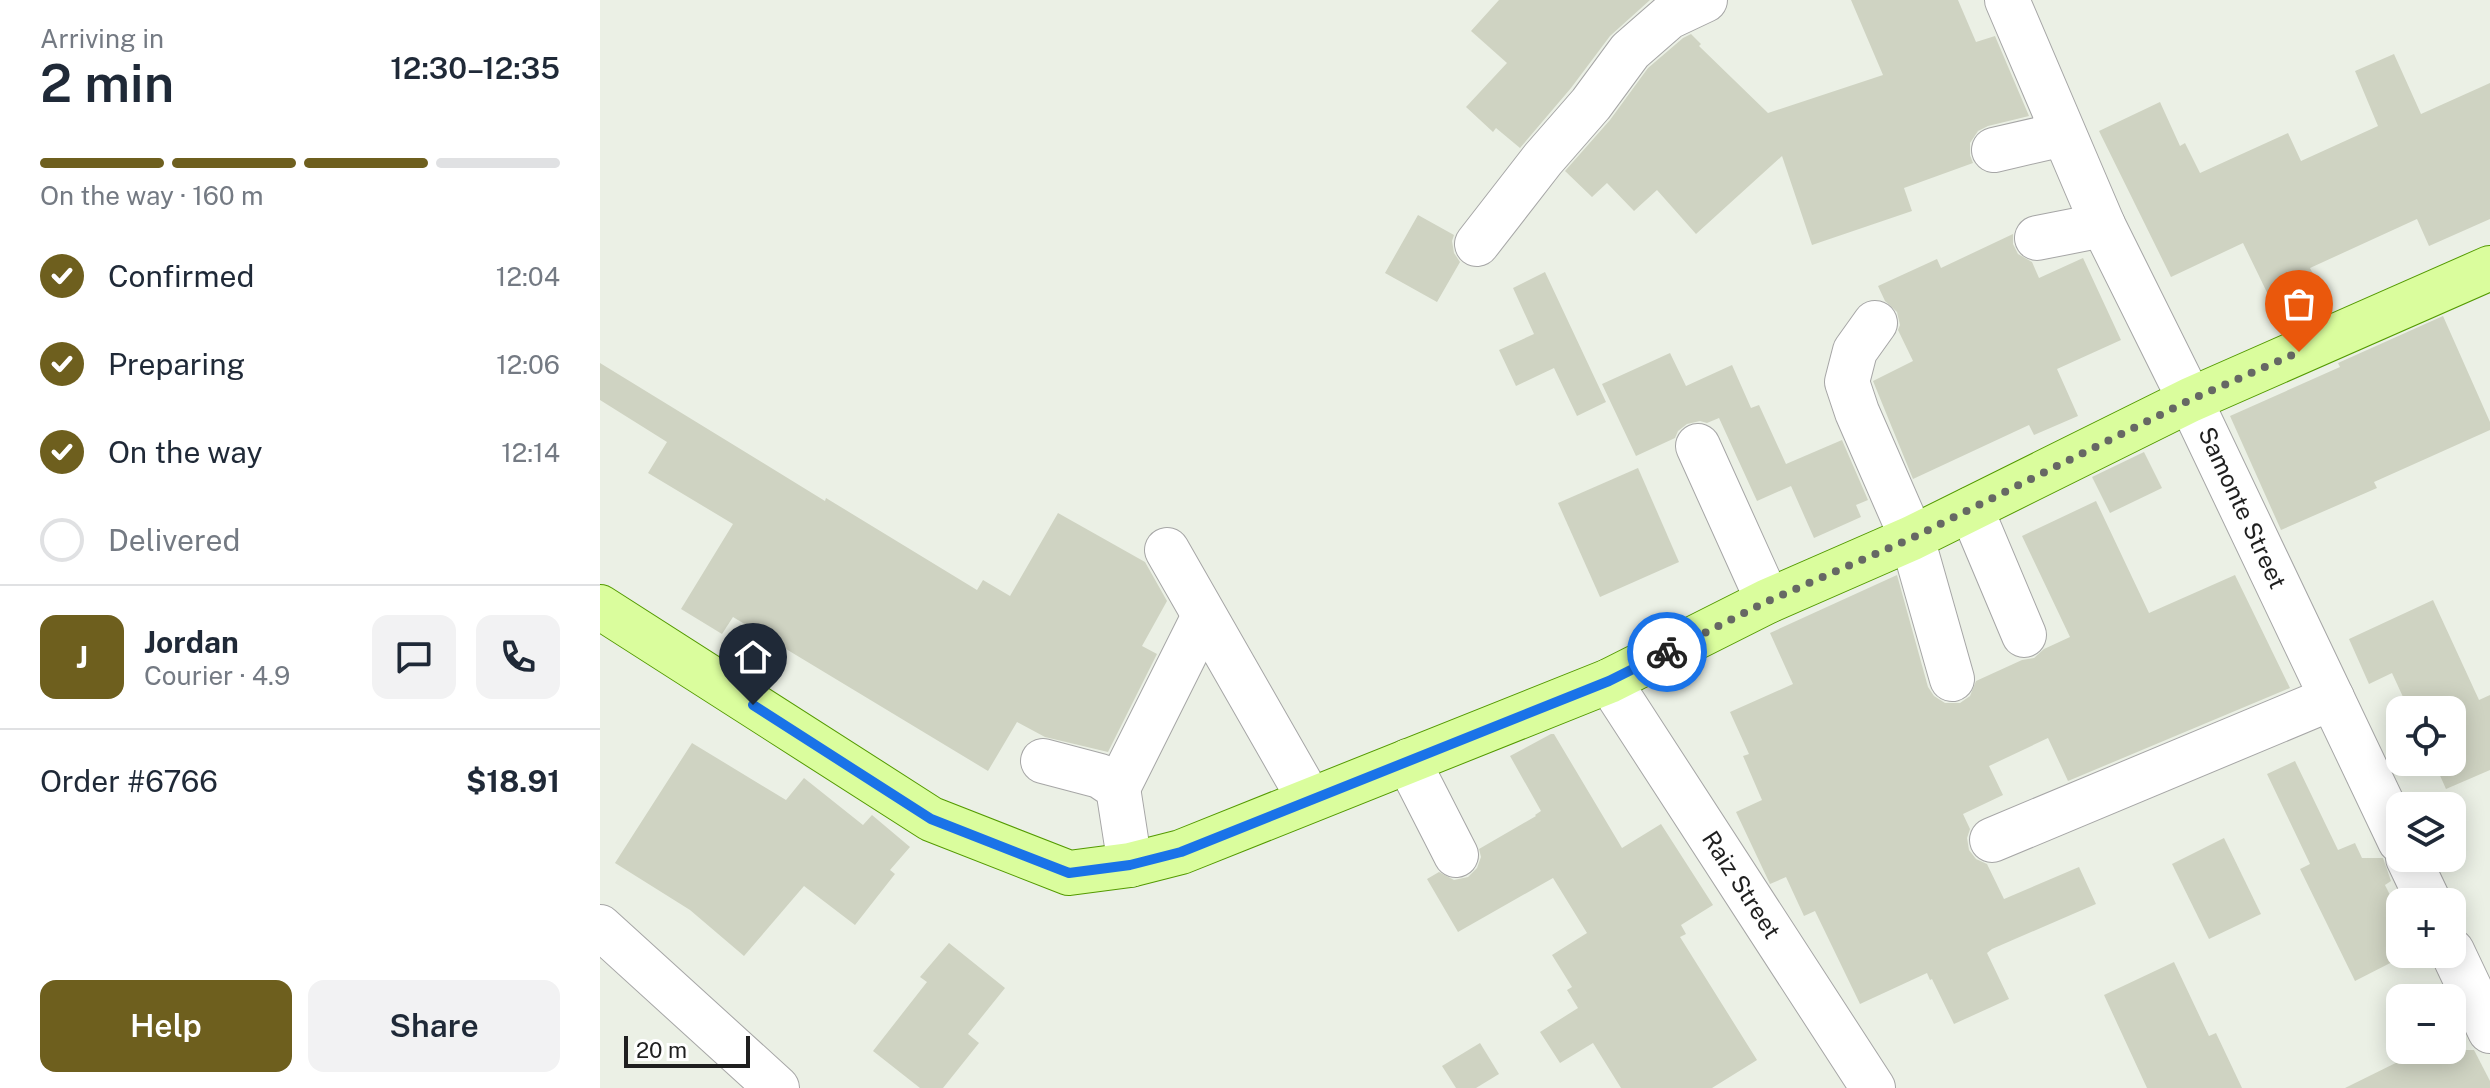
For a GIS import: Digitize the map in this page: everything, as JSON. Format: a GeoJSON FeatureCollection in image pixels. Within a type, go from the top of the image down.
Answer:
{"type":"FeatureCollection","features":[{"type":"Feature","properties":{"kind":"main road"},"geometry":{"type":"LineString","coordinates":[[600,607],[931,819],[1069,873],[1130,865],[1181,852],[1609,681],[1768,601],[1912,538],[2190,400],[2490,268]]}},
{"type":"Feature","properties":{"kind":"street"},"geometry":{"type":"LineString","coordinates":[[1477,244],[1630,51],[1669,17],[1705,0]]}},
{"type":"Feature","properties":{"kind":"street","name":"Samonte Street"},"geometry":{"type":"LineString","coordinates":[[2007,0],[2103,225],[2386,812]]}},
{"type":"Feature","properties":{"kind":"street"},"geometry":{"type":"LineString","coordinates":[[1994,150],[2063,134]]}},
{"type":"Feature","properties":{"kind":"street"},"geometry":{"type":"LineString","coordinates":[[2037,238],[2103,225]]}},
{"type":"Feature","properties":{"kind":"street"},"geometry":{"type":"LineString","coordinates":[[1875,323],[1855,351],[1847,382],[1912,538],[1952,679]]}},
{"type":"Feature","properties":{"kind":"street"},"geometry":{"type":"LineString","coordinates":[[1698,446],[1768,601]]}},
{"type":"Feature","properties":{"kind":"street"},"geometry":{"type":"LineString","coordinates":[[1971,509],[2024,635]]}},
{"type":"Feature","properties":{"kind":"street"},"geometry":{"type":"LineString","coordinates":[[1167,550],[1310,800]]}},
{"type":"Feature","properties":{"kind":"street"},"geometry":{"type":"LineString","coordinates":[[1130,865],[1118,788],[1204,616]]}},
{"type":"Feature","properties":{"kind":"street","name":"Raiz Street"},"geometry":{"type":"LineString","coordinates":[[1609,681],[1873,1088]]}},
{"type":"Feature","properties":{"kind":"street"},"geometry":{"type":"LineString","coordinates":[[1992,840],[2332,698]]}},
{"type":"Feature","properties":{"kind":"street"},"geometry":{"type":"LineString","coordinates":[[1043,761],[1100,776],[1118,788]]}},
{"type":"Feature","properties":{"kind":"street"},"geometry":{"type":"LineString","coordinates":[[1408,761],[1456,855]]}},
{"type":"Feature","properties":{"kind":"street"},"geometry":{"type":"LineString","coordinates":[[600,927],[777,1088]]}},
{"type":"Feature","properties":{"kind":"street"},"geometry":{"type":"LineString","coordinates":[[2460,968],[2490,1031]]}},
{"type":"Feature","properties":{"kind":"building"},"geometry":{"type":"Polygon","coordinates":[[[1499,0],[1650,0],[1610,36],[1520,148],[1496,128],[1493,132],[1466,107],[1507,63],[1471,31],[1499,0]]]}},
{"type":"Feature","properties":{"kind":"building"},"geometry":{"type":"Polygon","coordinates":[[[1851,0],[1958,0],[1976,42],[1995,36],[2029,116],[1978,131],[1970,143],[1973,163],[1904,188],[1912,211],[1812,245],[1782,156],[1696,234],[1657,190],[1634,211],[1607,183],[1592,197],[1565,171],[1610,120],[1648,68],[1691,34],[1701,44],[1699,46],[1768,113],[1883,75],[1851,0]]]}},
{"type":"Feature","properties":{"kind":"building"},"geometry":{"type":"Polygon","coordinates":[[[2394,54],[2421,114],[2490,83],[2490,219],[2429,246],[2417,219],[2310,268],[2322,292],[2277,313],[2243,243],[2171,277],[2099,131],[2160,102],[2180,146],[2185,143],[2200,173],[2288,133],[2301,161],[2378,126],[2355,71],[2394,54]]]}},
{"type":"Feature","properties":{"kind":"building"},"geometry":{"type":"Polygon","coordinates":[[[1418,215],[1454,235],[1454,253],[1460,262],[1437,302],[1385,273],[1418,215]]]}},
{"type":"Feature","properties":{"kind":"building"},"geometry":{"type":"Polygon","coordinates":[[[2013,234],[2013,244],[2018,254],[2032,262],[2039,278],[2083,258],[2121,340],[2057,369],[2078,416],[2034,435],[2029,425],[1913,479],[1873,381],[1913,361],[1898,330],[1897,312],[1885,301],[1878,286],[1937,259],[1941,268],[2013,234]]]}},
{"type":"Feature","properties":{"kind":"building"},"geometry":{"type":"Polygon","coordinates":[[[1545,272],[1606,402],[1577,416],[1554,368],[1516,386],[1499,350],[1534,334],[1513,288],[1545,272]]]}},
{"type":"Feature","properties":{"kind":"building"},"geometry":{"type":"Polygon","coordinates":[[[2443,316],[2490,422],[2490,430],[2374,482],[2377,488],[2281,530],[2230,416],[2443,316]]]}},
{"type":"Feature","properties":{"kind":"building"},"geometry":{"type":"Polygon","coordinates":[[[1670,353],[1686,386],[1732,365],[1751,408],[1759,405],[1786,464],[1842,440],[1868,500],[1856,505],[1861,517],[1814,538],[1791,486],[1757,501],[1719,418],[1707,423],[1687,424],[1675,438],[1636,456],[1602,384],[1670,353]]]}},
{"type":"Feature","properties":{"kind":"building"},"geometry":{"type":"Polygon","coordinates":[[[600,363],[977,590],[983,580],[1010,596],[1058,513],[1145,562],[1167,601],[1142,646],[1157,654],[1108,752],[1045,737],[1017,722],[988,771],[733,617],[722,634],[681,609],[733,524],[648,473],[667,442],[600,400],[600,363]]]}},
{"type":"Feature","properties":{"kind":"building"},"geometry":{"type":"Polygon","coordinates":[[[2144,452],[2162,488],[2110,513],[2092,477],[2144,452]]]}},
{"type":"Feature","properties":{"kind":"building"},"geometry":{"type":"Polygon","coordinates":[[[1638,468],[1679,562],[1600,597],[1558,503],[1638,468]]]}},
{"type":"Feature","properties":{"kind":"building"},"geometry":{"type":"Polygon","coordinates":[[[2096,501],[2149,613],[2235,575],[2290,688],[2068,781],[2048,738],[1989,766],[2003,795],[1963,814],[1970,829],[1967,838],[1969,850],[1976,859],[1987,864],[2004,899],[2079,867],[2096,904],[1987,953],[2009,999],[1954,1024],[1927,973],[1860,1004],[1815,911],[1804,916],[1786,877],[1770,884],[1736,812],[1762,800],[1743,756],[1749,754],[1730,712],[1793,684],[1770,633],[1897,575],[1928,687],[1934,696],[1945,703],[1960,703],[1970,696],[1976,681],[2022,660],[2034,658],[2044,649],[2070,637],[2022,536],[2096,501]]]}},
{"type":"Feature","properties":{"kind":"building"},"geometry":{"type":"Polygon","coordinates":[[[2433,600],[2479,700],[2490,695],[2490,770],[2446,789],[2440,776],[2466,776],[2466,696],[2403,696],[2392,673],[2369,684],[2349,639],[2433,600]]]}},
{"type":"Feature","properties":{"kind":"building"},"geometry":{"type":"Polygon","coordinates":[[[1554,734],[1622,848],[1661,824],[1713,905],[1681,925],[1686,934],[1680,937],[1757,1060],[1712,1088],[1621,1088],[1593,1043],[1560,1063],[1540,1032],[1578,1008],[1567,990],[1572,987],[1552,955],[1587,933],[1553,878],[1458,932],[1427,879],[1439,872],[1454,880],[1468,877],[1477,868],[1481,857],[1479,849],[1541,811],[1510,756],[1554,734]]]}},
{"type":"Feature","properties":{"kind":"building"},"geometry":{"type":"Polygon","coordinates":[[[692,743],[786,800],[804,778],[863,825],[872,815],[910,847],[890,870],[895,874],[855,925],[804,886],[744,956],[690,910],[615,863],[692,743]]]}},
{"type":"Feature","properties":{"kind":"building"},"geometry":{"type":"Polygon","coordinates":[[[2295,761],[2338,850],[2355,843],[2362,858],[2383,858],[2391,881],[2385,885],[2386,965],[2355,981],[2300,869],[2310,864],[2267,774],[2295,761]]]}},
{"type":"Feature","properties":{"kind":"building"},"geometry":{"type":"Polygon","coordinates":[[[2224,838],[2261,914],[2209,939],[2172,864],[2224,838]]]}},
{"type":"Feature","properties":{"kind":"building"},"geometry":{"type":"Polygon","coordinates":[[[949,943],[1005,988],[968,1034],[979,1043],[943,1088],[920,1088],[873,1051],[927,982],[920,977],[949,943]]]}},
{"type":"Feature","properties":{"kind":"building"},"geometry":{"type":"Polygon","coordinates":[[[2174,962],[2209,1036],[2216,1033],[2242,1088],[2147,1088],[2104,995],[2174,962]]]}},
{"type":"Feature","properties":{"kind":"building"},"geometry":{"type":"Polygon","coordinates":[[[1480,1043],[1499,1074],[1476,1088],[1456,1088],[1442,1066],[1480,1043]]]}},
{"type":"Feature","properties":{"kind":"building"},"geometry":{"type":"Polygon","coordinates":[[[2466,1050],[2474,1050],[2490,1081],[2490,1088],[2345,1088],[2394,1064],[2466,1064],[2466,1050]]]}},
{"type":"Feature","properties":{"kind":"way so far"},"geometry":{"type":"LineString","coordinates":[[1667,652],[1768,601],[1912,538],[2190,400],[2299,352]]}},
{"type":"Feature","properties":{"kind":"route"},"geometry":{"type":"LineString","coordinates":[[753,705],[931,819],[1069,873],[1130,865],[1181,852],[1609,681],[1667,652]]}}]}
